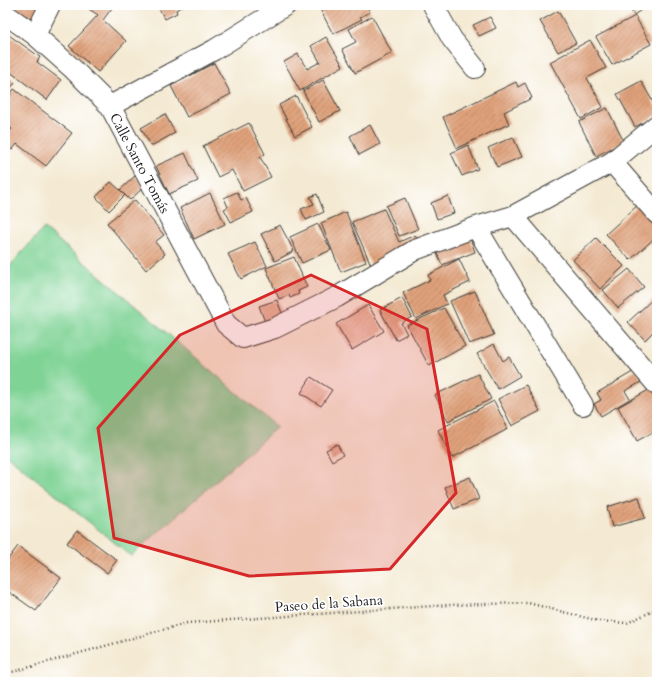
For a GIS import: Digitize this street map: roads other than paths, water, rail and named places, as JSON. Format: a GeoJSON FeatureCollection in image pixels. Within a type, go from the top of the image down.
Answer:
{"type":"FeatureCollection","features":[{"type":"Feature","properties":{"kind":"street"},"geometry":{"type":"LineString","coordinates":[[35,35],[50,5]]}},
{"type":"Feature","properties":{"kind":"street"},"geometry":{"type":"LineString","coordinates":[[110,106],[214,50],[286,5]]}},
{"type":"Feature","properties":{"kind":"street"},"geometry":{"type":"LineString","coordinates":[[433,5],[452,39],[474,68]]}},
{"type":"Feature","properties":{"kind":"street","name":"Calle Santo Tomás"},"geometry":{"type":"LineString","coordinates":[[5,14],[35,35],[72,68],[110,106],[226,324],[243,338],[276,328],[330,300],[415,250],[476,227]]}},
{"type":"Feature","properties":{"kind":"street"},"geometry":{"type":"LineString","coordinates":[[583,405],[476,227],[513,216],[612,162],[657,125]]}},
{"type":"Feature","properties":{"kind":"street"},"geometry":{"type":"LineString","coordinates":[[612,162],[657,214]]}},
{"type":"Feature","properties":{"kind":"street"},"geometry":{"type":"LineString","coordinates":[[513,216],[657,385]]}}]}
